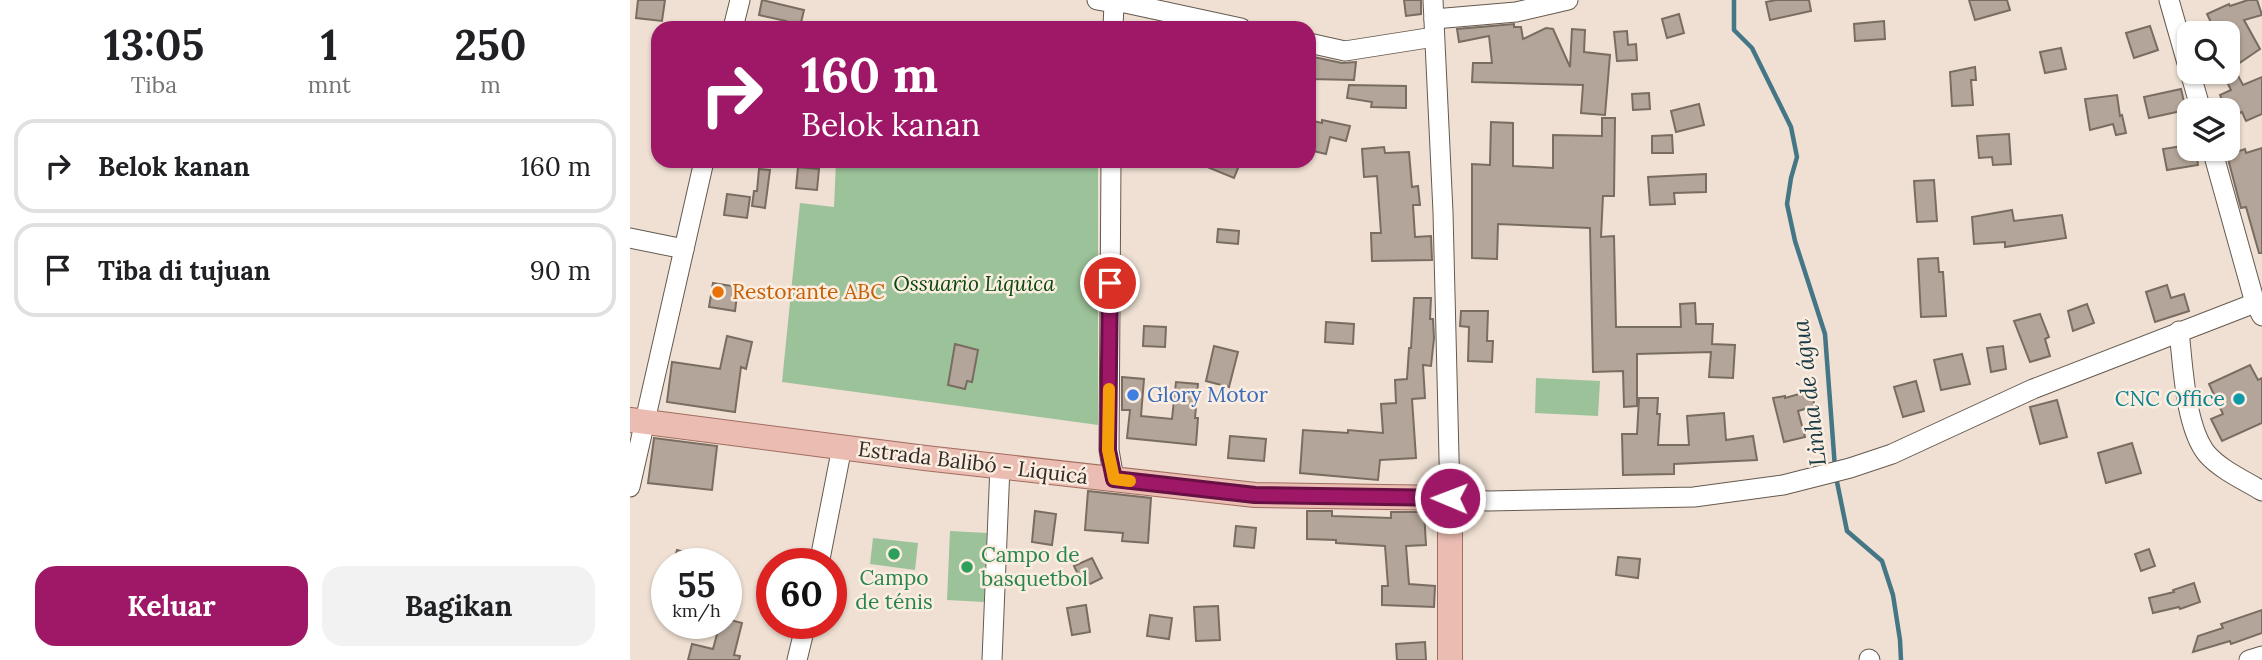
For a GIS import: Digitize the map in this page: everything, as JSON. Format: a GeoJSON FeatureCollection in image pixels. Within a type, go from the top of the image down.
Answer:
{"type":"FeatureCollection","features":[{"type":"Feature","properties":{"kind":"main road","name":"Estrada Balibó - Liquicá"},"geometry":{"type":"LineString","coordinates":[[637,421],[1255,495],[1450,498]]}},
{"type":"Feature","properties":{"kind":"main road"},"geometry":{"type":"LineString","coordinates":[[1450,498],[1450,660]]}},
{"type":"Feature","properties":{"kind":"street"},"geometry":{"type":"LineString","coordinates":[[735,21],[740,0]]}},
{"type":"Feature","properties":{"kind":"street"},"geometry":{"type":"LineString","coordinates":[[1316,45],[1345,51],[1434,19],[1516,12],[1568,0]]}},
{"type":"Feature","properties":{"kind":"street"},"geometry":{"type":"LineString","coordinates":[[2169,0],[2177,27]]}},
{"type":"Feature","properties":{"kind":"street"},"geometry":{"type":"LineString","coordinates":[[1111,21],[1105,2],[1125,3],[1209,21]]}},
{"type":"Feature","properties":{"kind":"street"},"geometry":{"type":"LineString","coordinates":[[1434,19],[1443,212],[1450,498],[1488,501],[1694,497],[1783,485],[1892,454],[2033,389],[2179,331],[2258,310],[2215,161]]}},
{"type":"Feature","properties":{"kind":"street"},"geometry":{"type":"LineString","coordinates":[[630,487],[637,421],[684,249],[702,168]]}},
{"type":"Feature","properties":{"kind":"street"},"geometry":{"type":"LineString","coordinates":[[1111,168],[1108,450],[1114,479]]}},
{"type":"Feature","properties":{"kind":"street"},"geometry":{"type":"LineString","coordinates":[[630,239],[684,249]]}},
{"type":"Feature","properties":{"kind":"street"},"geometry":{"type":"LineString","coordinates":[[2179,331],[2187,393],[2195,427],[2206,452],[2218,464],[2262,491]]}},
{"type":"Feature","properties":{"kind":"street"},"geometry":{"type":"LineString","coordinates":[[822,548],[842,447]]}},
{"type":"Feature","properties":{"kind":"street"},"geometry":{"type":"LineString","coordinates":[[992,660],[1000,466]]}},
{"type":"Feature","properties":{"kind":"street"},"geometry":{"type":"LineString","coordinates":[[797,660],[802,639]]}},
{"type":"Feature","properties":{"kind":"street"},"geometry":{"type":"LineString","coordinates":[[2249,660],[2262,656]]}},
{"type":"Feature","properties":{"kind":"green space","name":"Ossuario Liquica"},"geometry":{"type":"Polygon","coordinates":[[[836,168],[1098,168],[1098,425],[782,382],[800,203],[834,207],[836,168]]]}},
{"type":"Feature","properties":{"kind":"green space"},"geometry":{"type":"Polygon","coordinates":[[[1536,378],[1600,381],[1598,416],[1535,413],[1536,378]]]}},
{"type":"Feature","properties":{"kind":"green space","name":"Campo de basquetbol"},"geometry":{"type":"Polygon","coordinates":[[[950,531],[987,533],[984,602],[947,600],[950,531]]]}},
{"type":"Feature","properties":{"kind":"green space","name":"Campo de ténis"},"geometry":{"type":"Polygon","coordinates":[[[873,538],[918,543],[915,570],[870,564],[873,538]]]}},
{"type":"Feature","properties":{"kind":"building"},"geometry":{"type":"Polygon","coordinates":[[[638,0],[665,0],[662,21],[636,18],[638,0]]]}},
{"type":"Feature","properties":{"kind":"building"},"geometry":{"type":"Polygon","coordinates":[[[762,0],[804,10],[801,21],[786,21],[759,15],[762,0]]]}},
{"type":"Feature","properties":{"kind":"building"},"geometry":{"type":"Polygon","coordinates":[[[1404,0],[1421,0],[1421,14],[1406,16],[1404,0]]]}},
{"type":"Feature","properties":{"kind":"building"},"geometry":{"type":"Polygon","coordinates":[[[1809,0],[1811,11],[1770,20],[1766,2],[1809,0]]]}},
{"type":"Feature","properties":{"kind":"building"},"geometry":{"type":"Polygon","coordinates":[[[1969,0],[2007,0],[2010,10],[1975,20],[1969,0]]]}},
{"type":"Feature","properties":{"kind":"building"},"geometry":{"type":"Polygon","coordinates":[[[2257,0],[2262,15],[2244,20],[2260,49],[2240,63],[2240,21],[2210,21],[2207,14],[2229,4],[2230,6],[2257,0]]]}},
{"type":"Feature","properties":{"kind":"building"},"geometry":{"type":"Polygon","coordinates":[[[1679,14],[1684,33],[1667,38],[1662,19],[1679,14]]]}},
{"type":"Feature","properties":{"kind":"building"},"geometry":{"type":"Polygon","coordinates":[[[1884,21],[1885,39],[1855,41],[1854,24],[1884,21]]]}},
{"type":"Feature","properties":{"kind":"building"},"geometry":{"type":"Polygon","coordinates":[[[1514,24],[1514,27],[1521,27],[1523,39],[1546,28],[1553,29],[1570,67],[1572,29],[1585,30],[1584,52],[1610,55],[1605,115],[1581,113],[1583,85],[1472,82],[1473,63],[1492,63],[1489,36],[1459,42],[1457,29],[1514,24]]]}},
{"type":"Feature","properties":{"kind":"building"},"geometry":{"type":"Polygon","coordinates":[[[2150,26],[2158,50],[2134,58],[2126,33],[2150,26]]]}},
{"type":"Feature","properties":{"kind":"building"},"geometry":{"type":"Polygon","coordinates":[[[1627,31],[1628,45],[1636,44],[1637,60],[1617,61],[1614,32],[1627,31]]]}},
{"type":"Feature","properties":{"kind":"building"},"geometry":{"type":"Polygon","coordinates":[[[2061,48],[2066,69],[2045,73],[2040,52],[2061,48]]]}},
{"type":"Feature","properties":{"kind":"building"},"geometry":{"type":"Polygon","coordinates":[[[1316,57],[1342,63],[1356,62],[1354,80],[1316,79],[1316,57]]]}},
{"type":"Feature","properties":{"kind":"building"},"geometry":{"type":"Polygon","coordinates":[[[1975,67],[1976,80],[1971,80],[1973,105],[1952,106],[1950,72],[1975,67]]]}},
{"type":"Feature","properties":{"kind":"building"},"geometry":{"type":"Polygon","coordinates":[[[2262,77],[2262,114],[2246,121],[2240,113],[2240,98],[2221,98],[2220,95],[2231,90],[2228,84],[2240,84],[2240,79],[2243,85],[2262,77]]]}},
{"type":"Feature","properties":{"kind":"building"},"geometry":{"type":"Polygon","coordinates":[[[1349,85],[1406,86],[1406,108],[1371,107],[1372,102],[1347,98],[1349,85]]]}},
{"type":"Feature","properties":{"kind":"building"},"geometry":{"type":"Polygon","coordinates":[[[2181,89],[2183,98],[2177,98],[2177,112],[2149,118],[2144,97],[2181,89]]]}},
{"type":"Feature","properties":{"kind":"building"},"geometry":{"type":"Polygon","coordinates":[[[1649,93],[1650,109],[1633,110],[1632,94],[1649,93]]]}},
{"type":"Feature","properties":{"kind":"building"},"geometry":{"type":"Polygon","coordinates":[[[2117,95],[2126,133],[2116,135],[2113,124],[2090,130],[2085,99],[2117,95]]]}},
{"type":"Feature","properties":{"kind":"building"},"geometry":{"type":"Polygon","coordinates":[[[1699,104],[1704,125],[1676,132],[1671,111],[1699,104]]]}},
{"type":"Feature","properties":{"kind":"building"},"geometry":{"type":"Polygon","coordinates":[[[1602,118],[1615,118],[1614,196],[1603,196],[1601,237],[1614,236],[1616,327],[1681,327],[1680,304],[1695,303],[1696,324],[1713,324],[1712,344],[1735,345],[1733,378],[1709,377],[1711,352],[1637,354],[1637,406],[1624,407],[1623,371],[1593,372],[1590,228],[1498,224],[1497,259],[1472,258],[1472,164],[1490,165],[1491,122],[1513,123],[1513,166],[1553,168],[1553,135],[1602,136],[1602,118]]]}},
{"type":"Feature","properties":{"kind":"building"},"geometry":{"type":"Polygon","coordinates":[[[1322,120],[1350,126],[1346,141],[1330,137],[1326,154],[1316,152],[1316,122],[1322,123],[1322,120]]]}},
{"type":"Feature","properties":{"kind":"building"},"geometry":{"type":"Polygon","coordinates":[[[2009,134],[2011,164],[1993,165],[1992,157],[1979,158],[1977,136],[2009,134]]]}},
{"type":"Feature","properties":{"kind":"building"},"geometry":{"type":"Polygon","coordinates":[[[1672,135],[1673,153],[1652,153],[1652,136],[1672,135]]]}},
{"type":"Feature","properties":{"kind":"building"},"geometry":{"type":"Polygon","coordinates":[[[1384,147],[1385,153],[1409,152],[1412,187],[1418,186],[1420,205],[1413,205],[1415,237],[1431,236],[1432,260],[1372,261],[1371,233],[1381,233],[1377,176],[1364,177],[1362,149],[1384,147]]]}},
{"type":"Feature","properties":{"kind":"building"},"geometry":{"type":"Polygon","coordinates":[[[2177,147],[2177,161],[2198,161],[2198,165],[2167,170],[2163,149],[2177,147]]]}},
{"type":"Feature","properties":{"kind":"building"},"geometry":{"type":"Polygon","coordinates":[[[2262,148],[2262,253],[2259,253],[2246,207],[2241,208],[2229,161],[2240,161],[2240,151],[2245,149],[2246,153],[2262,148]]]}},
{"type":"Feature","properties":{"kind":"building"},"geometry":{"type":"Polygon","coordinates":[[[798,168],[819,169],[817,190],[796,188],[798,168]]]}},
{"type":"Feature","properties":{"kind":"building"},"geometry":{"type":"Polygon","coordinates":[[[1210,168],[1238,168],[1234,178],[1210,168]]]}},
{"type":"Feature","properties":{"kind":"building"},"geometry":{"type":"Polygon","coordinates":[[[759,169],[770,170],[765,208],[752,206],[754,191],[757,191],[759,169]]]}},
{"type":"Feature","properties":{"kind":"building"},"geometry":{"type":"Polygon","coordinates":[[[1706,174],[1706,192],[1674,193],[1675,204],[1650,205],[1648,177],[1706,174]]]}},
{"type":"Feature","properties":{"kind":"building"},"geometry":{"type":"Polygon","coordinates":[[[1934,180],[1937,221],[1917,222],[1914,181],[1934,180]]]}},
{"type":"Feature","properties":{"kind":"building"},"geometry":{"type":"Polygon","coordinates":[[[727,194],[750,197],[747,218],[724,215],[727,194]]]}},
{"type":"Feature","properties":{"kind":"building"},"geometry":{"type":"Polygon","coordinates":[[[2012,210],[2014,221],[2062,215],[2066,238],[2005,247],[2005,242],[1974,244],[1972,217],[2012,210]]]}},
{"type":"Feature","properties":{"kind":"building"},"geometry":{"type":"Polygon","coordinates":[[[1218,229],[1239,231],[1238,244],[1217,242],[1218,229]]]}},
{"type":"Feature","properties":{"kind":"building"},"geometry":{"type":"Polygon","coordinates":[[[1938,258],[1939,272],[1943,272],[1946,316],[1921,317],[1918,259],[1938,258]]]}},
{"type":"Feature","properties":{"kind":"building"},"geometry":{"type":"Polygon","coordinates":[[[713,283],[738,287],[735,311],[709,307],[713,283]]]}},
{"type":"Feature","properties":{"kind":"building"},"geometry":{"type":"Polygon","coordinates":[[[2167,285],[2171,298],[2184,294],[2189,311],[2155,322],[2146,292],[2167,285]]]}},
{"type":"Feature","properties":{"kind":"building"},"geometry":{"type":"Polygon","coordinates":[[[1414,298],[1431,298],[1430,319],[1433,319],[1434,338],[1431,366],[1423,365],[1425,398],[1412,399],[1416,458],[1380,460],[1378,480],[1300,473],[1303,430],[1383,433],[1381,404],[1396,403],[1395,380],[1407,379],[1414,298]]]}},
{"type":"Feature","properties":{"kind":"building"},"geometry":{"type":"Polygon","coordinates":[[[2087,304],[2094,323],[2073,331],[2068,311],[2087,304]]]}},
{"type":"Feature","properties":{"kind":"building"},"geometry":{"type":"Polygon","coordinates":[[[1461,311],[1488,311],[1487,341],[1493,341],[1492,362],[1468,361],[1469,327],[1460,326],[1461,311]]]}},
{"type":"Feature","properties":{"kind":"building"},"geometry":{"type":"Polygon","coordinates":[[[2040,314],[2049,337],[2045,339],[2050,356],[2030,362],[2014,321],[2040,314]]]}},
{"type":"Feature","properties":{"kind":"building"},"geometry":{"type":"Polygon","coordinates":[[[1326,322],[1354,324],[1353,344],[1325,342],[1326,322]]]}},
{"type":"Feature","properties":{"kind":"building"},"geometry":{"type":"Polygon","coordinates":[[[1144,326],[1166,327],[1165,347],[1143,346],[1144,326]]]}},
{"type":"Feature","properties":{"kind":"building"},"geometry":{"type":"Polygon","coordinates":[[[727,336],[752,342],[746,369],[741,367],[735,412],[667,402],[672,362],[720,369],[727,336]]]}},
{"type":"Feature","properties":{"kind":"building"},"geometry":{"type":"Polygon","coordinates":[[[955,344],[978,350],[972,382],[967,381],[965,389],[948,385],[955,344]]]}},
{"type":"Feature","properties":{"kind":"building"},"geometry":{"type":"Polygon","coordinates":[[[1214,346],[1238,352],[1229,387],[1206,381],[1214,346]]]}},
{"type":"Feature","properties":{"kind":"building"},"geometry":{"type":"Polygon","coordinates":[[[2003,346],[2006,369],[1991,372],[1987,348],[2003,346]]]}},
{"type":"Feature","properties":{"kind":"building"},"geometry":{"type":"Polygon","coordinates":[[[1962,354],[1970,384],[1941,390],[1934,360],[1962,354]]]}},
{"type":"Feature","properties":{"kind":"building","name":"CNC Office"},"geometry":{"type":"Polygon","coordinates":[[[2250,365],[2258,380],[2262,378],[2262,423],[2222,441],[2211,419],[2223,414],[2209,384],[2250,365]]]}},
{"type":"Feature","properties":{"kind":"building"},"geometry":{"type":"Polygon","coordinates":[[[1122,377],[1144,379],[1141,416],[1172,419],[1176,382],[1198,384],[1196,445],[1127,438],[1130,410],[1122,410],[1122,377]]]}},
{"type":"Feature","properties":{"kind":"building"},"geometry":{"type":"Polygon","coordinates":[[[1916,381],[1924,411],[1903,417],[1894,387],[1916,381]]]}},
{"type":"Feature","properties":{"kind":"building"},"geometry":{"type":"Polygon","coordinates":[[[1810,391],[1815,406],[1798,411],[1805,437],[1784,442],[1773,398],[1785,398],[1810,391]]]}},
{"type":"Feature","properties":{"kind":"building"},"geometry":{"type":"Polygon","coordinates":[[[1639,398],[1658,398],[1658,445],[1689,445],[1687,416],[1724,413],[1726,440],[1753,436],[1757,460],[1674,464],[1674,474],[1623,475],[1622,434],[1637,434],[1639,398]]]}},
{"type":"Feature","properties":{"kind":"building"},"geometry":{"type":"Polygon","coordinates":[[[2057,400],[2067,437],[2040,444],[2030,407],[2057,400]]]}},
{"type":"Feature","properties":{"kind":"building"},"geometry":{"type":"Polygon","coordinates":[[[1230,436],[1266,439],[1264,461],[1228,458],[1230,436]]]}},
{"type":"Feature","properties":{"kind":"building"},"geometry":{"type":"Polygon","coordinates":[[[654,438],[717,446],[712,490],[648,483],[654,438]]]}},
{"type":"Feature","properties":{"kind":"building"},"geometry":{"type":"Polygon","coordinates":[[[2132,443],[2141,473],[2106,483],[2098,453],[2132,443]]]}},
{"type":"Feature","properties":{"kind":"building"},"geometry":{"type":"Polygon","coordinates":[[[1088,491],[1151,498],[1148,543],[1122,541],[1123,533],[1085,530],[1088,491]]]}},
{"type":"Feature","properties":{"kind":"building"},"geometry":{"type":"Polygon","coordinates":[[[1035,511],[1056,514],[1052,545],[1032,542],[1035,511]]]}},
{"type":"Feature","properties":{"kind":"building"},"geometry":{"type":"Polygon","coordinates":[[[1307,511],[1332,511],[1332,516],[1391,518],[1391,512],[1424,512],[1426,545],[1406,546],[1409,584],[1435,586],[1434,607],[1382,605],[1382,586],[1388,586],[1385,546],[1307,539],[1307,511]]]}},
{"type":"Feature","properties":{"kind":"building"},"geometry":{"type":"Polygon","coordinates":[[[1236,526],[1256,528],[1254,548],[1234,546],[1236,526]]]}},
{"type":"Feature","properties":{"kind":"building"},"geometry":{"type":"Polygon","coordinates":[[[2149,549],[2155,566],[2141,571],[2135,554],[2149,549]]]}},
{"type":"Feature","properties":{"kind":"building"},"geometry":{"type":"Polygon","coordinates":[[[1618,557],[1640,559],[1638,578],[1616,575],[1618,557]]]}},
{"type":"Feature","properties":{"kind":"building"},"geometry":{"type":"Polygon","coordinates":[[[1092,558],[1102,578],[1084,587],[1074,566],[1092,558]]]}},
{"type":"Feature","properties":{"kind":"building"},"geometry":{"type":"Polygon","coordinates":[[[2194,583],[2200,602],[2180,609],[2179,607],[2153,613],[2149,598],[2174,592],[2173,590],[2194,583]]]}},
{"type":"Feature","properties":{"kind":"building"},"geometry":{"type":"Polygon","coordinates":[[[1086,605],[1090,632],[1072,635],[1067,608],[1086,605]]]}},
{"type":"Feature","properties":{"kind":"building"},"geometry":{"type":"Polygon","coordinates":[[[1218,606],[1220,640],[1196,641],[1194,607],[1218,606]]]}},
{"type":"Feature","properties":{"kind":"building"},"geometry":{"type":"Polygon","coordinates":[[[2262,610],[2262,633],[2231,644],[2230,641],[2193,652],[2198,636],[2223,628],[2221,624],[2262,610]]]}},
{"type":"Feature","properties":{"kind":"building"},"geometry":{"type":"Polygon","coordinates":[[[1150,615],[1172,618],[1169,639],[1147,636],[1150,615]]]}},
{"type":"Feature","properties":{"kind":"building"},"geometry":{"type":"Polygon","coordinates":[[[716,639],[738,639],[734,655],[740,656],[739,660],[688,660],[692,644],[713,649],[716,639]]]}},
{"type":"Feature","properties":{"kind":"building"},"geometry":{"type":"Polygon","coordinates":[[[1425,642],[1426,660],[1397,660],[1396,644],[1425,642]]]}},
{"type":"Feature","properties":{"kind":"waterway","name":"Linha de água"},"geometry":{"type":"LineString","coordinates":[[1734,0],[1734,30],[1752,48],[1791,127],[1797,157],[1787,204],[1795,241],[1825,334],[1835,468]]}},
{"type":"Feature","properties":{"kind":"waterway","name":"Linha de água"},"geometry":{"type":"LineString","coordinates":[[1836,477],[1847,531],[1882,561],[1893,595],[1901,660]]}},
{"type":"Feature","properties":{"kind":"slow traffic"},"geometry":{"type":"LineString","coordinates":[[1109,389],[1108,450],[1114,479],[1130,481]]}},
{"type":"Feature","properties":{"kind":"place","name":"Restorante ABC"},"geometry":{"type":"Point","coordinates":[718,292]}},
{"type":"Feature","properties":{"kind":"place","name":"Glory Motor"},"geometry":{"type":"Point","coordinates":[1133,395]}},
{"type":"Feature","properties":{"kind":"place","name":"CNC Office"},"geometry":{"type":"Point","coordinates":[2239,399]}},
{"type":"Feature","properties":{"kind":"place","name":"Campo de ténis"},"geometry":{"type":"Point","coordinates":[894,554]}},
{"type":"Feature","properties":{"kind":"place","name":"Campo de basquetbol"},"geometry":{"type":"Point","coordinates":[967,567]}},
{"type":"Feature","properties":{"kind":"route"},"geometry":{"type":"LineString","coordinates":[[1110,283],[1108,450],[1114,479],[1255,495],[1450,498]]}}]}
